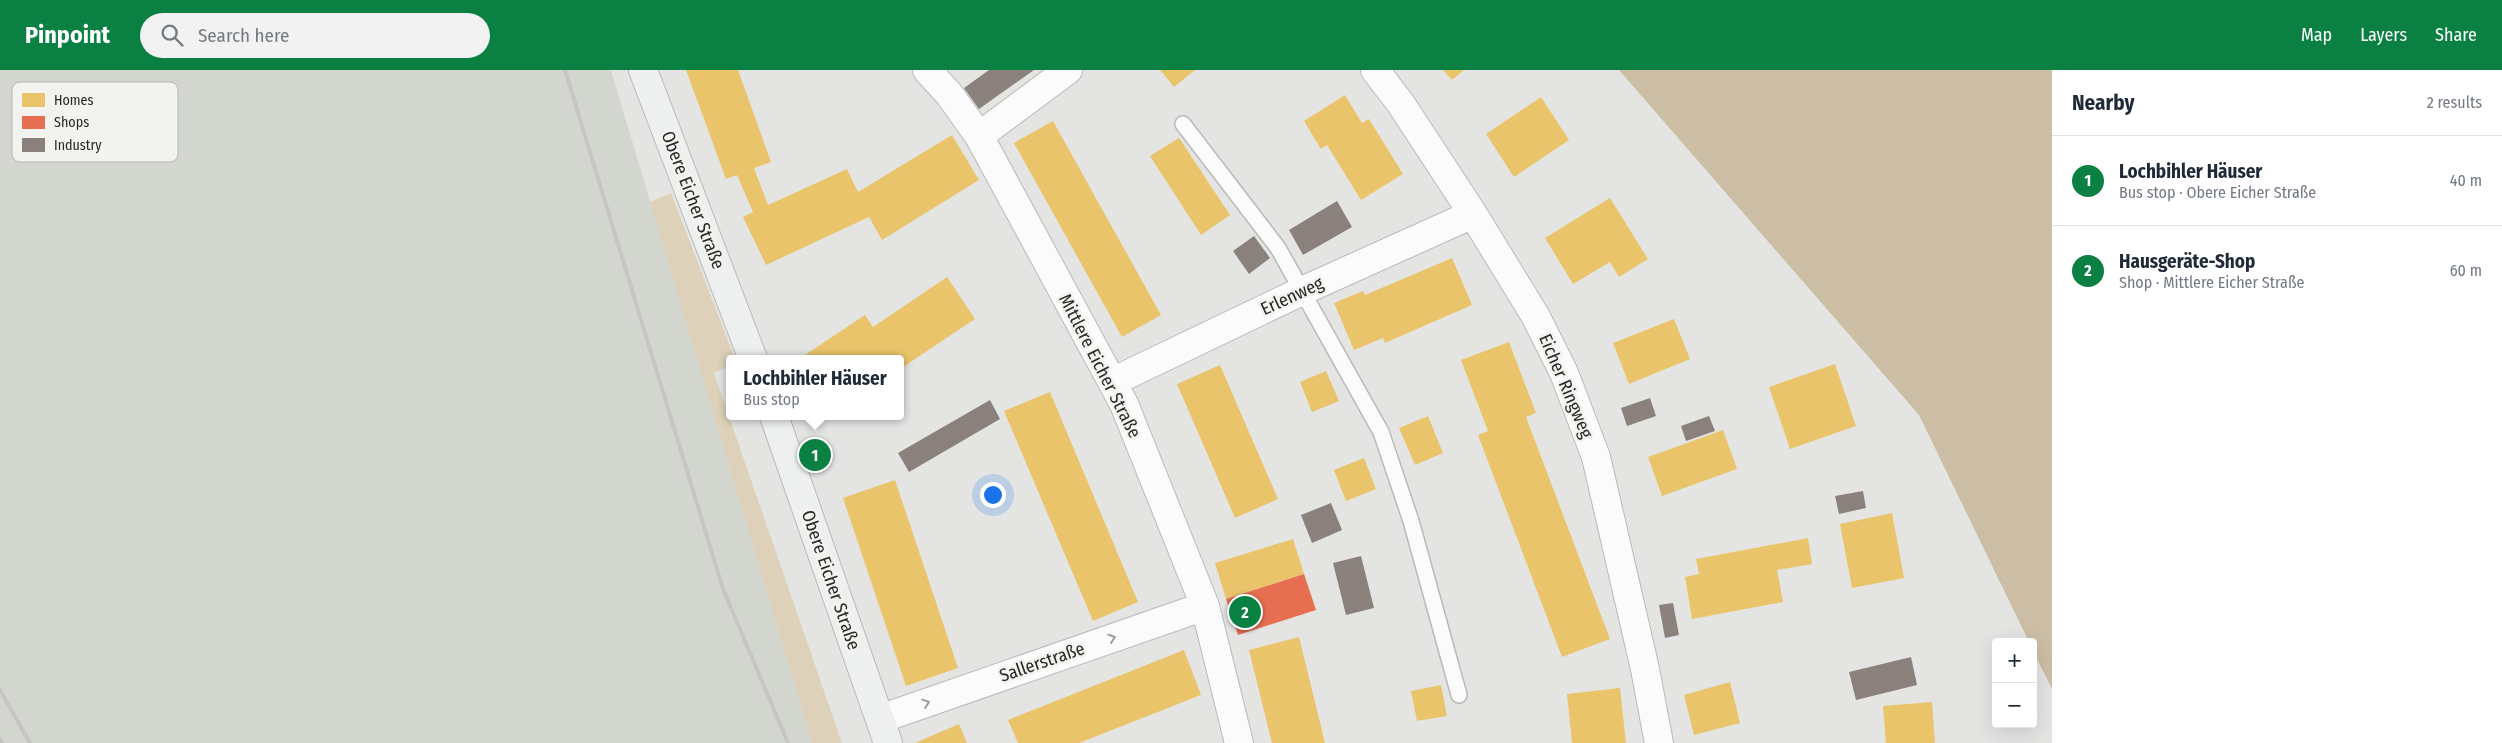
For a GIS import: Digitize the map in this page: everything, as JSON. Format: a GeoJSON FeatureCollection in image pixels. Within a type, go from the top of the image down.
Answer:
{"type":"FeatureCollection","features":[{"type":"Feature","properties":{"kind":"street","name":"Obere Eicher Straße"},"geometry":{"type":"LineString","coordinates":[[643,70],[751,355]]}},
{"type":"Feature","properties":{"kind":"street","name":"Mittlere Eicher Straße"},"geometry":{"type":"LineString","coordinates":[[927,70],[949,94],[979,136],[1124,404],[1205,606],[1239,743]]}},
{"type":"Feature","properties":{"kind":"street"},"geometry":{"type":"LineString","coordinates":[[979,136],[1068,70]]}},
{"type":"Feature","properties":{"kind":"street","name":"Eicher Ringweg"},"geometry":{"type":"LineString","coordinates":[[1375,70],[1401,104],[1473,214],[1536,317],[1564,373],[1596,457],[1645,669],[1659,743]]}},
{"type":"Feature","properties":{"kind":"street","name":"Erlenweg"},"geometry":{"type":"LineString","coordinates":[[1112,382],[1302,291],[1473,214]]}},
{"type":"Feature","properties":{"kind":"street","name":"Obere Eicher Straße"},"geometry":{"type":"LineString","coordinates":[[775,420],[884,731]]}},
{"type":"Feature","properties":{"kind":"street","name":"Sallerstraße"},"geometry":{"type":"LineString","coordinates":[[884,731],[1205,606]]}},
{"type":"Feature","properties":{"kind":"lane"},"geometry":{"type":"LineString","coordinates":[[1183,124],[1278,248],[1381,432],[1411,521],[1459,695]]}},
{"type":"Feature","properties":{"kind":"shaded area"},"geometry":{"type":"Polygon","coordinates":[[[0,70],[611,70],[812,743],[0,743],[0,70]]]}},
{"type":"Feature","properties":{"kind":"shaded area"},"geometry":{"type":"Polygon","coordinates":[[[1619,70],[2052,70],[2052,689],[2037,659],[2037,638],[2027,638],[1919,415],[1619,70]]]}},
{"type":"Feature","properties":{"kind":"shaded area"},"geometry":{"type":"Polygon","coordinates":[[[671,193],[733,355],[726,355],[726,367],[714,373],[726,408],[726,420],[730,420],[842,743],[812,743],[650,202],[671,193]]]}},
{"type":"Feature","properties":{"kind":"building: Homes"},"geometry":{"type":"Polygon","coordinates":[[[686,70],[738,70],[771,162],[754,168],[768,205],[847,169],[858,192],[952,135],[979,180],[882,240],[869,217],[766,265],[743,217],[753,212],[737,175],[726,179],[686,70]]]}},
{"type":"Feature","properties":{"kind":"building: Homes"},"geometry":{"type":"Polygon","coordinates":[[[1160,70],[1195,70],[1174,87],[1160,70]]]}},
{"type":"Feature","properties":{"kind":"building: Homes"},"geometry":{"type":"Polygon","coordinates":[[[1443,70],[1464,70],[1452,80],[1443,70]]]}},
{"type":"Feature","properties":{"kind":"building: Homes"},"geometry":{"type":"Polygon","coordinates":[[[1345,95],[1362,123],[1369,119],[1403,174],[1361,200],[1327,145],[1321,149],[1304,121],[1345,95]]]}},
{"type":"Feature","properties":{"kind":"building: Homes"},"geometry":{"type":"Polygon","coordinates":[[[1541,97],[1569,140],[1514,177],[1486,134],[1541,97]]]}},
{"type":"Feature","properties":{"kind":"building: Homes"},"geometry":{"type":"Polygon","coordinates":[[[1053,121],[1161,315],[1122,337],[1014,143],[1053,121]]]}},
{"type":"Feature","properties":{"kind":"building: Homes"},"geometry":{"type":"Polygon","coordinates":[[[1179,138],[1230,215],[1201,235],[1150,156],[1179,138]]]}},
{"type":"Feature","properties":{"kind":"building: Homes"},"geometry":{"type":"Polygon","coordinates":[[[1610,198],[1648,259],[1619,277],[1610,262],[1573,284],[1545,238],[1610,198]]]}},
{"type":"Feature","properties":{"kind":"building: Homes"},"geometry":{"type":"Polygon","coordinates":[[[1452,258],[1472,305],[1385,343],[1383,338],[1354,350],[1334,303],[1363,291],[1365,295],[1452,258]]]}},
{"type":"Feature","properties":{"kind":"building: Homes"},"geometry":{"type":"Polygon","coordinates":[[[947,277],[975,319],[904,366],[904,355],[805,355],[865,315],[873,327],[947,277]]]}},
{"type":"Feature","properties":{"kind":"building: Homes"},"geometry":{"type":"Polygon","coordinates":[[[1674,319],[1690,359],[1629,384],[1613,343],[1674,319]]]}},
{"type":"Feature","properties":{"kind":"building: Homes"},"geometry":{"type":"Polygon","coordinates":[[[1509,342],[1536,413],[1526,417],[1610,639],[1562,657],[1478,435],[1488,431],[1461,360],[1509,342]]]}},
{"type":"Feature","properties":{"kind":"building: Homes"},"geometry":{"type":"Polygon","coordinates":[[[1835,364],[1856,426],[1790,449],[1769,387],[1835,364]]]}},
{"type":"Feature","properties":{"kind":"building: Homes"},"geometry":{"type":"Polygon","coordinates":[[[1220,365],[1278,499],[1235,518],[1177,384],[1220,365]]]}},
{"type":"Feature","properties":{"kind":"building: Homes"},"geometry":{"type":"Polygon","coordinates":[[[1326,371],[1339,401],[1312,412],[1300,382],[1326,371]]]}},
{"type":"Feature","properties":{"kind":"building: Homes"},"geometry":{"type":"Polygon","coordinates":[[[1050,392],[1138,602],[1093,621],[1004,411],[1050,392]]]}},
{"type":"Feature","properties":{"kind":"building: Homes"},"geometry":{"type":"Polygon","coordinates":[[[1428,416],[1443,453],[1415,465],[1399,428],[1428,416]]]}},
{"type":"Feature","properties":{"kind":"building: Homes"},"geometry":{"type":"Polygon","coordinates":[[[1723,430],[1737,469],[1662,496],[1648,457],[1723,430]]]}},
{"type":"Feature","properties":{"kind":"building: Homes"},"geometry":{"type":"Polygon","coordinates":[[[1364,458],[1376,489],[1346,501],[1334,470],[1364,458]]]}},
{"type":"Feature","properties":{"kind":"building: Homes"},"geometry":{"type":"Polygon","coordinates":[[[895,480],[958,668],[906,686],[843,498],[895,480]]]}},
{"type":"Feature","properties":{"kind":"building: Homes"},"geometry":{"type":"Polygon","coordinates":[[[1892,513],[1904,578],[1852,588],[1840,524],[1892,513]]]}},
{"type":"Feature","properties":{"kind":"building: Homes"},"geometry":{"type":"Polygon","coordinates":[[[1808,538],[1812,564],[1777,570],[1783,602],[1692,619],[1685,577],[1699,574],[1696,559],[1808,538]]]}},
{"type":"Feature","properties":{"kind":"building: Homes"},"geometry":{"type":"Polygon","coordinates":[[[1293,539],[1304,574],[1226,599],[1215,563],[1293,539]]]}},
{"type":"Feature","properties":{"kind":"building: Homes"},"geometry":{"type":"Polygon","coordinates":[[[1299,637],[1325,743],[1272,743],[1249,650],[1299,637]]]}},
{"type":"Feature","properties":{"kind":"building: Homes"},"geometry":{"type":"Polygon","coordinates":[[[1184,650],[1201,695],[1079,743],[1018,743],[1008,720],[1184,650]]]}},
{"type":"Feature","properties":{"kind":"building: Homes"},"geometry":{"type":"Polygon","coordinates":[[[1730,682],[1740,723],[1694,735],[1684,695],[1730,682]]]}},
{"type":"Feature","properties":{"kind":"building: Homes"},"geometry":{"type":"Polygon","coordinates":[[[1441,685],[1447,716],[1417,721],[1411,691],[1441,685]]]}},
{"type":"Feature","properties":{"kind":"building: Homes"},"geometry":{"type":"Polygon","coordinates":[[[1620,688],[1626,743],[1572,743],[1567,694],[1620,688]]]}},
{"type":"Feature","properties":{"kind":"building: Homes"},"geometry":{"type":"Polygon","coordinates":[[[1932,702],[1935,743],[1886,743],[1883,706],[1932,702]]]}},
{"type":"Feature","properties":{"kind":"building: Homes"},"geometry":{"type":"Polygon","coordinates":[[[959,724],[967,743],[915,743],[959,724]]]}},
{"type":"Feature","properties":{"kind":"building: Shops"},"geometry":{"type":"Polygon","coordinates":[[[1304,574],[1316,610],[1238,635],[1226,599],[1304,574]]]}},
{"type":"Feature","properties":{"kind":"building: Industry"},"geometry":{"type":"Polygon","coordinates":[[[989,70],[1034,70],[979,109],[964,88],[989,70]]]}},
{"type":"Feature","properties":{"kind":"building: Industry"},"geometry":{"type":"Polygon","coordinates":[[[1337,201],[1352,227],[1303,255],[1289,230],[1337,201]]]}},
{"type":"Feature","properties":{"kind":"building: Industry"},"geometry":{"type":"Polygon","coordinates":[[[1254,236],[1270,258],[1249,274],[1233,251],[1254,236]]]}},
{"type":"Feature","properties":{"kind":"building: Industry"},"geometry":{"type":"Polygon","coordinates":[[[1650,398],[1656,416],[1627,426],[1621,408],[1650,398]]]}},
{"type":"Feature","properties":{"kind":"building: Industry"},"geometry":{"type":"Polygon","coordinates":[[[990,400],[1000,419],[909,472],[898,453],[990,400]]]}},
{"type":"Feature","properties":{"kind":"building: Industry"},"geometry":{"type":"Polygon","coordinates":[[[1709,416],[1715,431],[1686,441],[1681,426],[1709,416]]]}},
{"type":"Feature","properties":{"kind":"building: Industry"},"geometry":{"type":"Polygon","coordinates":[[[1863,491],[1866,508],[1839,514],[1835,496],[1863,491]]]}},
{"type":"Feature","properties":{"kind":"building: Industry"},"geometry":{"type":"Polygon","coordinates":[[[1331,503],[1342,530],[1312,543],[1301,515],[1331,503]]]}},
{"type":"Feature","properties":{"kind":"building: Industry"},"geometry":{"type":"Polygon","coordinates":[[[1361,556],[1374,608],[1346,615],[1333,563],[1361,556]]]}},
{"type":"Feature","properties":{"kind":"building: Industry"},"geometry":{"type":"Polygon","coordinates":[[[1673,603],[1679,635],[1665,638],[1659,605],[1673,603]]]}},
{"type":"Feature","properties":{"kind":"building: Industry"},"geometry":{"type":"Polygon","coordinates":[[[1911,657],[1917,685],[1856,700],[1849,672],[1911,657]]]}},
{"type":"Feature","properties":{"kind":"railway"},"geometry":{"type":"LineString","coordinates":[[565,70],[723,589],[788,743]]}},
{"type":"Feature","properties":{"kind":"railway"},"geometry":{"type":"LineString","coordinates":[[0,690],[30,743]]}},
{"type":"Feature","properties":{"kind":"railway"},"geometry":{"type":"LineString","coordinates":[[0,739],[2,743]]}},
{"type":"Feature","properties":{"kind":"place","name":"Lochbihler Häuser"},"geometry":{"type":"Point","coordinates":[815,455]}},
{"type":"Feature","properties":{"kind":"place","name":"Hausgeräte-Shop"},"geometry":{"type":"Point","coordinates":[1245,612]}}]}
